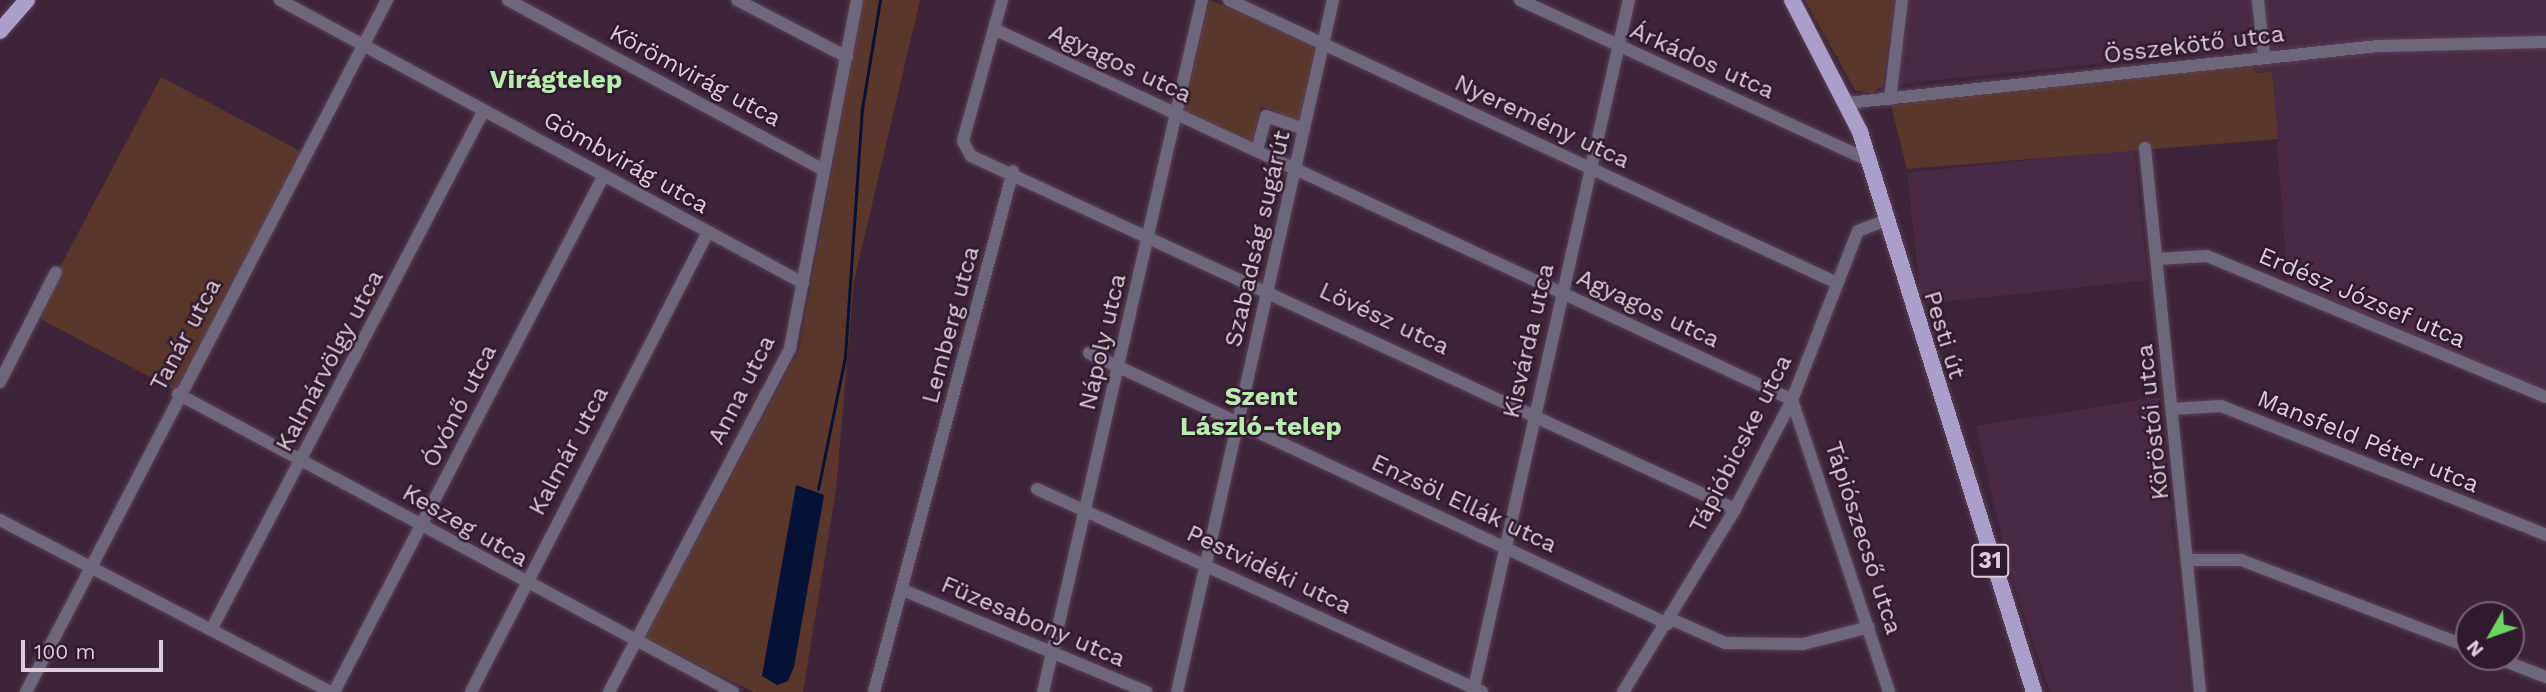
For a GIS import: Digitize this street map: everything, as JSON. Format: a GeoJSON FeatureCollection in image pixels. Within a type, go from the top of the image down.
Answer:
{"type":"FeatureCollection","features":[{"type":"Feature","properties":{"kind":"main road","name":"Pesti út"},"geometry":{"type":"LineString","coordinates":[[1792,0],[1847,103],[1868,160],[2034,692]]}},
{"type":"Feature","properties":{"kind":"main road"},"geometry":{"type":"LineString","coordinates":[[0,31],[22,3]]}},
{"type":"Feature","properties":{"kind":"street","name":"Gömbvirág utca"},"geometry":{"type":"LineString","coordinates":[[281,0],[803,283]]}},
{"type":"Feature","properties":{"kind":"street","name":"Tanár utca"},"geometry":{"type":"LineString","coordinates":[[26,692],[86,567],[387,0]]}},
{"type":"Feature","properties":{"kind":"street","name":"Körömvirág utca"},"geometry":{"type":"LineString","coordinates":[[508,0],[824,170]]}},
{"type":"Feature","properties":{"kind":"street"},"geometry":{"type":"LineString","coordinates":[[737,0],[847,57]]}},
{"type":"Feature","properties":{"kind":"street","name":"Anna utca"},"geometry":{"type":"LineString","coordinates":[[609,692],[633,641],[790,348],[857,0]]}},
{"type":"Feature","properties":{"kind":"street"},"geometry":{"type":"LineString","coordinates":[[1002,0],[963,141],[971,156],[1013,171]]}},
{"type":"Feature","properties":{"kind":"street","name":"Nápoly utca"},"geometry":{"type":"LineString","coordinates":[[1043,692],[1202,0]]}},
{"type":"Feature","properties":{"kind":"street","name":"Nyeremény utca"},"geometry":{"type":"LineString","coordinates":[[1229,0],[1837,283]]}},
{"type":"Feature","properties":{"kind":"street","name":"Szabadság sugárút"},"geometry":{"type":"LineString","coordinates":[[1177,692],[1333,0]]}},
{"type":"Feature","properties":{"kind":"street","name":"Árkádos utca"},"geometry":{"type":"LineString","coordinates":[[1520,0],[1868,160]]}},
{"type":"Feature","properties":{"kind":"street","name":"Kisvárda utca"},"geometry":{"type":"LineString","coordinates":[[1476,691],[1560,291],[1629,0]]}},
{"type":"Feature","properties":{"kind":"street"},"geometry":{"type":"LineString","coordinates":[[1890,99],[1902,0]]}},
{"type":"Feature","properties":{"kind":"street"},"geometry":{"type":"LineString","coordinates":[[2258,0],[2264,57]]}},
{"type":"Feature","properties":{"kind":"street","name":"Agyagos utca"},"geometry":{"type":"LineString","coordinates":[[994,29],[1792,400]]}},
{"type":"Feature","properties":{"kind":"street","name":"Összekötő utca"},"geometry":{"type":"LineString","coordinates":[[1847,103],[2264,57],[2417,44],[2546,42]]}},
{"type":"Feature","properties":{"kind":"street","name":"Kalmárvölgy utca"},"geometry":{"type":"LineString","coordinates":[[211,630],[484,110]]}},
{"type":"Feature","properties":{"kind":"street"},"geometry":{"type":"LineString","coordinates":[[1262,152],[1266,116],[1304,129]]}},
{"type":"Feature","properties":{"kind":"street","name":"Köröstói utca"},"geometry":{"type":"LineString","coordinates":[[2145,148],[2201,692]]}},
{"type":"Feature","properties":{"kind":"street","name":"Lövész utca"},"geometry":{"type":"LineString","coordinates":[[1013,171],[1534,411],[1735,509]]}},
{"type":"Feature","properties":{"kind":"street","name":"Lemberg utca"},"geometry":{"type":"LineString","coordinates":[[874,692],[1013,171]]}},
{"type":"Feature","properties":{"kind":"street","name":"Óvónő utca"},"geometry":{"type":"LineString","coordinates":[[332,692],[604,175]]}},
{"type":"Feature","properties":{"kind":"street","name":"Tápióbicske utca"},"geometry":{"type":"LineString","coordinates":[[1623,692],[1670,621],[1735,509],[1792,400],[1858,231],[1886,220]]}},
{"type":"Feature","properties":{"kind":"street","name":"Kalmár utca"},"geometry":{"type":"LineString","coordinates":[[471,692],[523,584],[708,232]]}},
{"type":"Feature","properties":{"kind":"street","name":"Erdész József utca"},"geometry":{"type":"LineString","coordinates":[[2157,259],[2207,256],[2546,397]]}},
{"type":"Feature","properties":{"kind":"street"},"geometry":{"type":"LineString","coordinates":[[0,382],[57,272]]}},
{"type":"Feature","properties":{"kind":"street","name":"Enzsöl Ellák utca"},"geometry":{"type":"LineString","coordinates":[[1089,353],[1507,547],[1725,643],[1803,645],[1869,628]]}},
{"type":"Feature","properties":{"kind":"street","name":"Keszeg utca"},"geometry":{"type":"LineString","coordinates":[[178,394],[422,524],[523,584],[733,692]]}},
{"type":"Feature","properties":{"kind":"street","name":"Tápiószecső utca"},"geometry":{"type":"LineString","coordinates":[[1792,400],[1889,692]]}},
{"type":"Feature","properties":{"kind":"street","name":"Mansfeld Péter utca"},"geometry":{"type":"LineString","coordinates":[[2172,409],[2221,406],[2546,535]]}},
{"type":"Feature","properties":{"kind":"street","name":"Pestvidéki utca"},"geometry":{"type":"LineString","coordinates":[[1037,489],[1206,563],[1476,691]]}},
{"type":"Feature","properties":{"kind":"street"},"geometry":{"type":"LineString","coordinates":[[0,520],[86,567],[332,692]]}},
{"type":"Feature","properties":{"kind":"street"},"geometry":{"type":"LineString","coordinates":[[2189,561],[2241,560],[2455,643]]}},
{"type":"Feature","properties":{"kind":"street","name":"Füzesabony utca"},"geometry":{"type":"LineString","coordinates":[[903,590],[1147,692]]}},
{"type":"Feature","properties":{"kind":"street"},"geometry":{"type":"LineString","coordinates":[[2525,669],[2546,677]]}},
{"type":"Feature","properties":{"kind":"shaded area"},"geometry":{"type":"Polygon","coordinates":[[[863,0],[920,0],[854,281],[836,490],[803,692],[754,692],[644,638],[799,350],[863,0]]]}},
{"type":"Feature","properties":{"kind":"shaded area"},"geometry":{"type":"Polygon","coordinates":[[[1210,0],[1313,43],[1317,53],[1300,123],[1261,106],[1252,144],[1182,114],[1210,0]]]}},
{"type":"Feature","properties":{"kind":"shaded area"},"geometry":{"type":"Polygon","coordinates":[[[1805,0],[1895,0],[1883,86],[1871,93],[1855,90],[1805,0]]]}},
{"type":"Feature","properties":{"kind":"shaded area"},"geometry":{"type":"Polygon","coordinates":[[[1909,0],[2546,0],[2546,397],[2288,290],[2272,72],[2253,73],[2251,48],[1898,84],[1909,0]]]}},
{"type":"Feature","properties":{"kind":"shaded area"},"geometry":{"type":"Polygon","coordinates":[[[2253,64],[2254,73],[2272,72],[2278,139],[1907,169],[1891,105],[2253,64]]]}},
{"type":"Feature","properties":{"kind":"shaded area"},"geometry":{"type":"Polygon","coordinates":[[[161,77],[306,154],[179,392],[34,315],[161,77]]]}},
{"type":"Feature","properties":{"kind":"shaded area"},"geometry":{"type":"Polygon","coordinates":[[[2134,149],[2148,280],[1921,304],[1907,173],[2134,149]]]}},
{"type":"Feature","properties":{"kind":"shaded area"},"geometry":{"type":"Polygon","coordinates":[[[2159,397],[2190,692],[2050,692],[2010,574],[1976,426],[2159,397]]]}},
{"type":"Feature","properties":{"kind":"water"},"geometry":{"type":"Polygon","coordinates":[[[796,485],[824,495],[794,667],[788,681],[777,685],[762,676],[796,485]]]}},
{"type":"Feature","properties":{"kind":"waterway"},"geometry":{"type":"LineString","coordinates":[[818,489],[845,357],[862,109],[880,0]]}},
{"type":"Feature","properties":{"kind":"district","name":"Virágtelep"},"geometry":{"type":"Point","coordinates":[556,80]}},
{"type":"Feature","properties":{"kind":"district","name":"Szent László-telep"},"geometry":{"type":"Point","coordinates":[1261,412]}}]}
